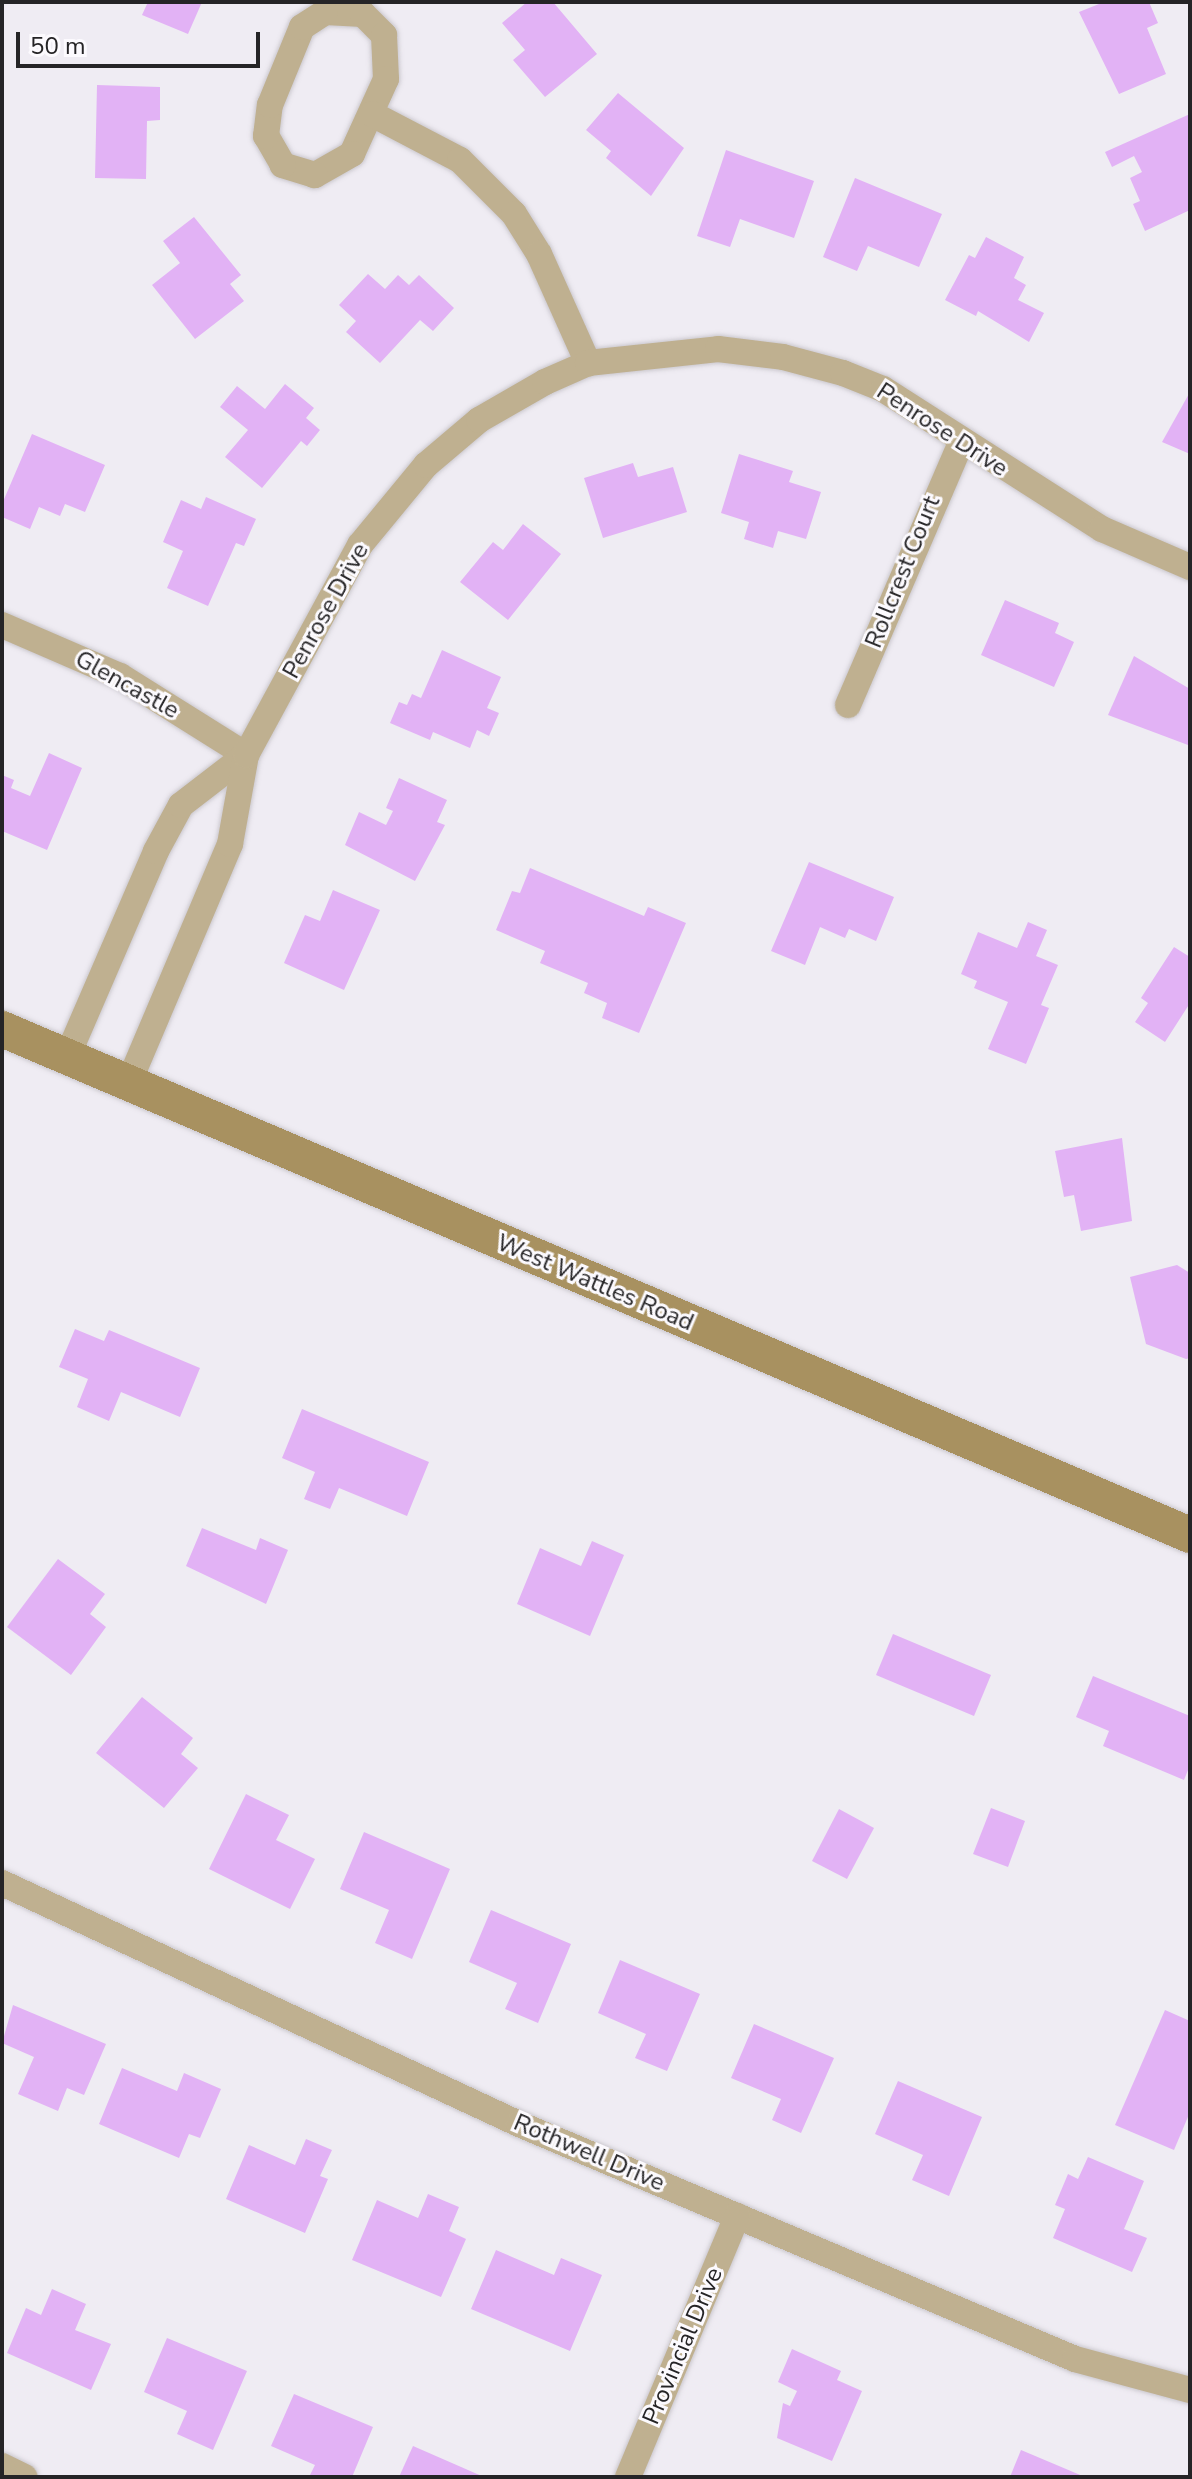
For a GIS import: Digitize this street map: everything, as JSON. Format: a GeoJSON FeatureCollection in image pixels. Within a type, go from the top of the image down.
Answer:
{"type":"FeatureCollection","features":[{"type":"Feature","properties":{"kind":"street"},"geometry":{"type":"LineString","coordinates":[[325,12],[363,14],[384,35],[386,79],[372,114],[352,154],[315,175],[283,165],[266,136],[270,105],[302,27],[325,12]]}},
{"type":"Feature","properties":{"kind":"street"},"geometry":{"type":"LineString","coordinates":[[372,114],[460,160],[514,214],[539,254],[588,363]]}},
{"type":"Feature","properties":{"kind":"street","name":"Penrose Drive"},"geometry":{"type":"LineString","coordinates":[[129,1082],[230,844],[246,755],[382,513],[479,420],[588,363],[718,349],[783,357],[883,389],[1090,522],[1190,567]]}},
{"type":"Feature","properties":{"kind":"street","name":"Rollcrest Court"},"geometry":{"type":"LineString","coordinates":[[848,705],[962,440]]}},
{"type":"Feature","properties":{"kind":"street","name":"Glencastle"},"geometry":{"type":"LineString","coordinates":[[2,625],[120,676],[246,755]]}},
{"type":"Feature","properties":{"kind":"street","name":"Penrose Drive"},"geometry":{"type":"LineString","coordinates":[[67,1057],[156,851],[181,805],[246,755]]}},
{"type":"Feature","properties":{"kind":"street","name":"West Wattles Road"},"geometry":{"type":"LineString","coordinates":[[2,1029],[1190,1535]]}},
{"type":"Feature","properties":{"kind":"street","name":"Rothwell Drive"},"geometry":{"type":"LineString","coordinates":[[2,1883],[447,2091],[737,2216],[1075,2359],[1190,2390]]}},
{"type":"Feature","properties":{"kind":"street","name":"Provincial Drive"},"geometry":{"type":"LineString","coordinates":[[628,2477],[737,2216]]}},
{"type":"Feature","properties":{"kind":"street"},"geometry":{"type":"LineString","coordinates":[[2,2466],[25,2477]]}},
{"type":"Feature","properties":{"kind":"building"},"geometry":{"type":"Polygon","coordinates":[[[148,2],[202,2],[188,34],[142,15],[148,2]]]}},
{"type":"Feature","properties":{"kind":"building"},"geometry":{"type":"Polygon","coordinates":[[[527,2],[553,2],[597,54],[545,97],[513,60],[525,50],[502,23],[527,2]]]}},
{"type":"Feature","properties":{"kind":"building"},"geometry":{"type":"Polygon","coordinates":[[[1104,2],[1149,2],[1158,23],[1147,28],[1166,74],[1119,94],[1079,12],[1104,2]]]}},
{"type":"Feature","properties":{"kind":"building"},"geometry":{"type":"Polygon","coordinates":[[[97,85],[160,87],[160,120],[147,121],[146,179],[95,178],[97,85]]]}},
{"type":"Feature","properties":{"kind":"building"},"geometry":{"type":"Polygon","coordinates":[[[618,93],[684,148],[651,196],[606,158],[611,151],[586,130],[618,93]]]}},
{"type":"Feature","properties":{"kind":"building"},"geometry":{"type":"Polygon","coordinates":[[[1190,114],[1190,210],[1145,231],[1133,204],[1140,201],[1130,178],[1142,172],[1134,156],[1112,167],[1105,152],[1190,114]]]}},
{"type":"Feature","properties":{"kind":"building"},"geometry":{"type":"Polygon","coordinates":[[[726,150],[814,181],[794,238],[740,219],[730,247],[697,236],[726,150]]]}},
{"type":"Feature","properties":{"kind":"building"},"geometry":{"type":"Polygon","coordinates":[[[855,178],[942,214],[919,267],[868,246],[857,271],[823,257],[855,178]]]}},
{"type":"Feature","properties":{"kind":"building"},"geometry":{"type":"Polygon","coordinates":[[[194,217],[241,275],[230,284],[244,301],[195,339],[152,285],[180,263],[163,241],[194,217]]]}},
{"type":"Feature","properties":{"kind":"building"},"geometry":{"type":"Polygon","coordinates":[[[986,237],[1024,257],[1014,278],[1026,285],[1018,300],[1044,313],[1029,342],[978,311],[976,316],[945,300],[969,255],[975,258],[986,237]]]}},
{"type":"Feature","properties":{"kind":"building"},"geometry":{"type":"Polygon","coordinates":[[[368,274],[385,289],[398,275],[409,285],[419,275],[454,308],[433,331],[420,320],[380,363],[346,332],[356,321],[339,305],[368,274]]]}},
{"type":"Feature","properties":{"kind":"building"},"geometry":{"type":"Polygon","coordinates":[[[285,384],[314,408],[306,418],[320,430],[307,446],[301,441],[262,488],[225,457],[248,430],[220,407],[237,386],[265,409],[285,384]]]}},
{"type":"Feature","properties":{"kind":"building"},"geometry":{"type":"Polygon","coordinates":[[[1190,392],[1190,454],[1162,442],[1190,392]]]}},
{"type":"Feature","properties":{"kind":"building"},"geometry":{"type":"Polygon","coordinates":[[[32,434],[105,465],[85,512],[65,504],[60,516],[39,507],[30,529],[2,517],[2,504],[32,434]]]}},
{"type":"Feature","properties":{"kind":"building"},"geometry":{"type":"Polygon","coordinates":[[[739,454],[793,471],[789,482],[821,492],[806,539],[778,531],[773,548],[744,539],[749,522],[721,513],[739,454]]]}},
{"type":"Feature","properties":{"kind":"building"},"geometry":{"type":"Polygon","coordinates":[[[633,463],[638,477],[673,467],[687,512],[603,538],[584,478],[633,463]]]}},
{"type":"Feature","properties":{"kind":"building"},"geometry":{"type":"Polygon","coordinates":[[[206,497],[256,519],[244,546],[236,543],[208,606],[167,588],[183,551],[163,542],[181,500],[201,509],[206,497]]]}},
{"type":"Feature","properties":{"kind":"building"},"geometry":{"type":"Polygon","coordinates":[[[523,524],[561,554],[508,620],[460,582],[493,542],[503,550],[523,524]]]}},
{"type":"Feature","properties":{"kind":"building"},"geometry":{"type":"Polygon","coordinates":[[[1005,600],[1059,623],[1055,633],[1074,642],[1054,687],[981,655],[1005,600]]]}},
{"type":"Feature","properties":{"kind":"building"},"geometry":{"type":"Polygon","coordinates":[[[442,650],[501,677],[487,708],[499,713],[489,736],[477,730],[470,748],[433,732],[430,740],[390,723],[399,702],[407,705],[412,694],[421,698],[442,650]]]}},
{"type":"Feature","properties":{"kind":"building"},"geometry":{"type":"Polygon","coordinates":[[[1134,656],[1190,689],[1188,745],[1108,715],[1134,656]]]}},
{"type":"Feature","properties":{"kind":"building"},"geometry":{"type":"Polygon","coordinates":[[[49,753],[82,768],[47,850],[2,831],[2,775],[14,780],[11,788],[30,796],[49,753]]]}},
{"type":"Feature","properties":{"kind":"building"},"geometry":{"type":"Polygon","coordinates":[[[399,778],[447,800],[437,822],[445,825],[415,881],[345,845],[359,812],[386,825],[393,811],[386,808],[399,778]]]}},
{"type":"Feature","properties":{"kind":"building"},"geometry":{"type":"Polygon","coordinates":[[[809,862],[894,897],[876,941],[849,929],[845,938],[820,927],[805,965],[771,951],[809,862]]]}},
{"type":"Feature","properties":{"kind":"building"},"geometry":{"type":"Polygon","coordinates":[[[530,868],[644,916],[648,907],[686,923],[639,1033],[602,1018],[607,1003],[584,993],[588,983],[540,963],[545,951],[496,930],[512,891],[520,893],[530,868]]]}},
{"type":"Feature","properties":{"kind":"building"},"geometry":{"type":"Polygon","coordinates":[[[333,890],[380,910],[344,990],[284,963],[305,915],[320,921],[333,890]]]}},
{"type":"Feature","properties":{"kind":"building"},"geometry":{"type":"Polygon","coordinates":[[[1028,922],[1047,930],[1036,956],[1058,965],[1041,1005],[1049,1008],[1026,1064],[988,1049],[1008,1002],[974,988],[977,981],[961,974],[978,932],[1017,948],[1028,922]]]}},
{"type":"Feature","properties":{"kind":"building"},"geometry":{"type":"Polygon","coordinates":[[[1174,947],[1190,957],[1190,1003],[1165,1042],[1135,1022],[1148,1003],[1141,998],[1174,947]]]}},
{"type":"Feature","properties":{"kind":"building"},"geometry":{"type":"Polygon","coordinates":[[[1122,1138],[1132,1221],[1081,1231],[1074,1195],[1064,1197],[1055,1151],[1122,1138]]]}},
{"type":"Feature","properties":{"kind":"building"},"geometry":{"type":"Polygon","coordinates":[[[1177,1265],[1190,1273],[1190,1358],[1186,1359],[1146,1344],[1130,1277],[1177,1265]]]}},
{"type":"Feature","properties":{"kind":"building"},"geometry":{"type":"Polygon","coordinates":[[[75,1329],[104,1341],[109,1330],[200,1368],[180,1417],[121,1392],[109,1421],[77,1407],[88,1379],[59,1367],[75,1329]]]}},
{"type":"Feature","properties":{"kind":"building"},"geometry":{"type":"Polygon","coordinates":[[[302,1409],[429,1462],[407,1516],[339,1488],[330,1509],[304,1499],[315,1472],[282,1458],[302,1409]]]}},
{"type":"Feature","properties":{"kind":"building"},"geometry":{"type":"Polygon","coordinates":[[[202,1528],[256,1550],[260,1538],[288,1550],[266,1604],[186,1566],[202,1528]]]}},
{"type":"Feature","properties":{"kind":"building"},"geometry":{"type":"Polygon","coordinates":[[[592,1541],[624,1555],[590,1636],[517,1604],[540,1548],[581,1566],[592,1541]]]}},
{"type":"Feature","properties":{"kind":"building"},"geometry":{"type":"Polygon","coordinates":[[[58,1559],[105,1594],[90,1614],[106,1627],[71,1675],[7,1627],[58,1559]]]}},
{"type":"Feature","properties":{"kind":"building"},"geometry":{"type":"Polygon","coordinates":[[[893,1634],[991,1675],[974,1716],[876,1675],[893,1634]]]}},
{"type":"Feature","properties":{"kind":"building"},"geometry":{"type":"Polygon","coordinates":[[[1093,1676],[1190,1716],[1190,1765],[1184,1780],[1103,1746],[1109,1731],[1076,1717],[1093,1676]]]}},
{"type":"Feature","properties":{"kind":"building"},"geometry":{"type":"Polygon","coordinates":[[[142,1697],[193,1738],[181,1754],[198,1768],[164,1808],[96,1753],[142,1697]]]}},
{"type":"Feature","properties":{"kind":"building"},"geometry":{"type":"Polygon","coordinates":[[[246,1794],[289,1815],[276,1840],[315,1859],[290,1909],[209,1869],[246,1794]]]}},
{"type":"Feature","properties":{"kind":"building"},"geometry":{"type":"Polygon","coordinates":[[[991,1808],[1025,1821],[1008,1867],[973,1854],[991,1808]]]}},
{"type":"Feature","properties":{"kind":"building"},"geometry":{"type":"Polygon","coordinates":[[[839,1809],[874,1828],[847,1879],[812,1861],[839,1809]]]}},
{"type":"Feature","properties":{"kind":"building"},"geometry":{"type":"Polygon","coordinates":[[[364,1832],[450,1869],[412,1959],[375,1943],[389,1910],[340,1889],[364,1832]]]}},
{"type":"Feature","properties":{"kind":"building"},"geometry":{"type":"Polygon","coordinates":[[[491,1910],[571,1944],[538,2023],[505,2009],[517,1983],[469,1962],[491,1910]]]}},
{"type":"Feature","properties":{"kind":"building"},"geometry":{"type":"Polygon","coordinates":[[[620,1960],[700,1994],[667,2071],[635,2058],[646,2034],[598,2013],[620,1960]]]}},
{"type":"Feature","properties":{"kind":"building"},"geometry":{"type":"Polygon","coordinates":[[[13,2005],[106,2044],[84,2095],[67,2088],[58,2111],[18,2094],[34,2057],[2,2043],[13,2005]]]}},
{"type":"Feature","properties":{"kind":"building"},"geometry":{"type":"Polygon","coordinates":[[[1165,2010],[1190,2021],[1190,2112],[1174,2150],[1115,2125],[1165,2010]]]}},
{"type":"Feature","properties":{"kind":"building"},"geometry":{"type":"Polygon","coordinates":[[[754,2024],[834,2058],[801,2133],[772,2120],[781,2099],[731,2078],[754,2024]]]}},
{"type":"Feature","properties":{"kind":"building"},"geometry":{"type":"Polygon","coordinates":[[[122,2068],[177,2091],[184,2073],[221,2089],[200,2138],[189,2134],[179,2158],[99,2124],[122,2068]]]}},
{"type":"Feature","properties":{"kind":"building"},"geometry":{"type":"Polygon","coordinates":[[[898,2081],[982,2117],[949,2196],[912,2180],[923,2155],[875,2134],[898,2081]]]}},
{"type":"Feature","properties":{"kind":"building"},"geometry":{"type":"Polygon","coordinates":[[[306,2139],[332,2150],[320,2176],[328,2179],[305,2233],[226,2199],[249,2145],[295,2165],[306,2139]]]}},
{"type":"Feature","properties":{"kind":"building"},"geometry":{"type":"Polygon","coordinates":[[[1088,2157],[1144,2181],[1124,2229],[1147,2238],[1132,2272],[1053,2238],[1065,2209],[1055,2205],[1068,2174],[1078,2179],[1088,2157]]]}},
{"type":"Feature","properties":{"kind":"building"},"geometry":{"type":"Polygon","coordinates":[[[428,2194],[459,2207],[449,2231],[466,2239],[441,2297],[352,2260],[377,2200],[418,2218],[428,2194]]]}},
{"type":"Feature","properties":{"kind":"building"},"geometry":{"type":"Polygon","coordinates":[[[496,2250],[554,2275],[561,2258],[602,2275],[570,2351],[471,2309],[496,2250]]]}},
{"type":"Feature","properties":{"kind":"building"},"geometry":{"type":"Polygon","coordinates":[[[52,2289],[86,2304],[75,2330],[111,2344],[91,2390],[7,2353],[26,2308],[41,2315],[52,2289]]]}},
{"type":"Feature","properties":{"kind":"building"},"geometry":{"type":"Polygon","coordinates":[[[167,2338],[247,2371],[213,2450],[177,2434],[187,2411],[144,2392],[167,2338]]]}},
{"type":"Feature","properties":{"kind":"building"},"geometry":{"type":"Polygon","coordinates":[[[792,2349],[841,2371],[837,2380],[862,2391],[832,2461],[777,2438],[783,2403],[790,2406],[797,2391],[778,2382],[792,2349]]]}},
{"type":"Feature","properties":{"kind":"building"},"geometry":{"type":"Polygon","coordinates":[[[294,2394],[373,2427],[352,2477],[309,2477],[315,2465],[271,2446],[294,2394]]]}},
{"type":"Feature","properties":{"kind":"building"},"geometry":{"type":"Polygon","coordinates":[[[413,2446],[484,2477],[399,2477],[413,2446]]]}},
{"type":"Feature","properties":{"kind":"building"},"geometry":{"type":"Polygon","coordinates":[[[1021,2450],[1085,2477],[1010,2477],[1021,2450]]]}}]}
